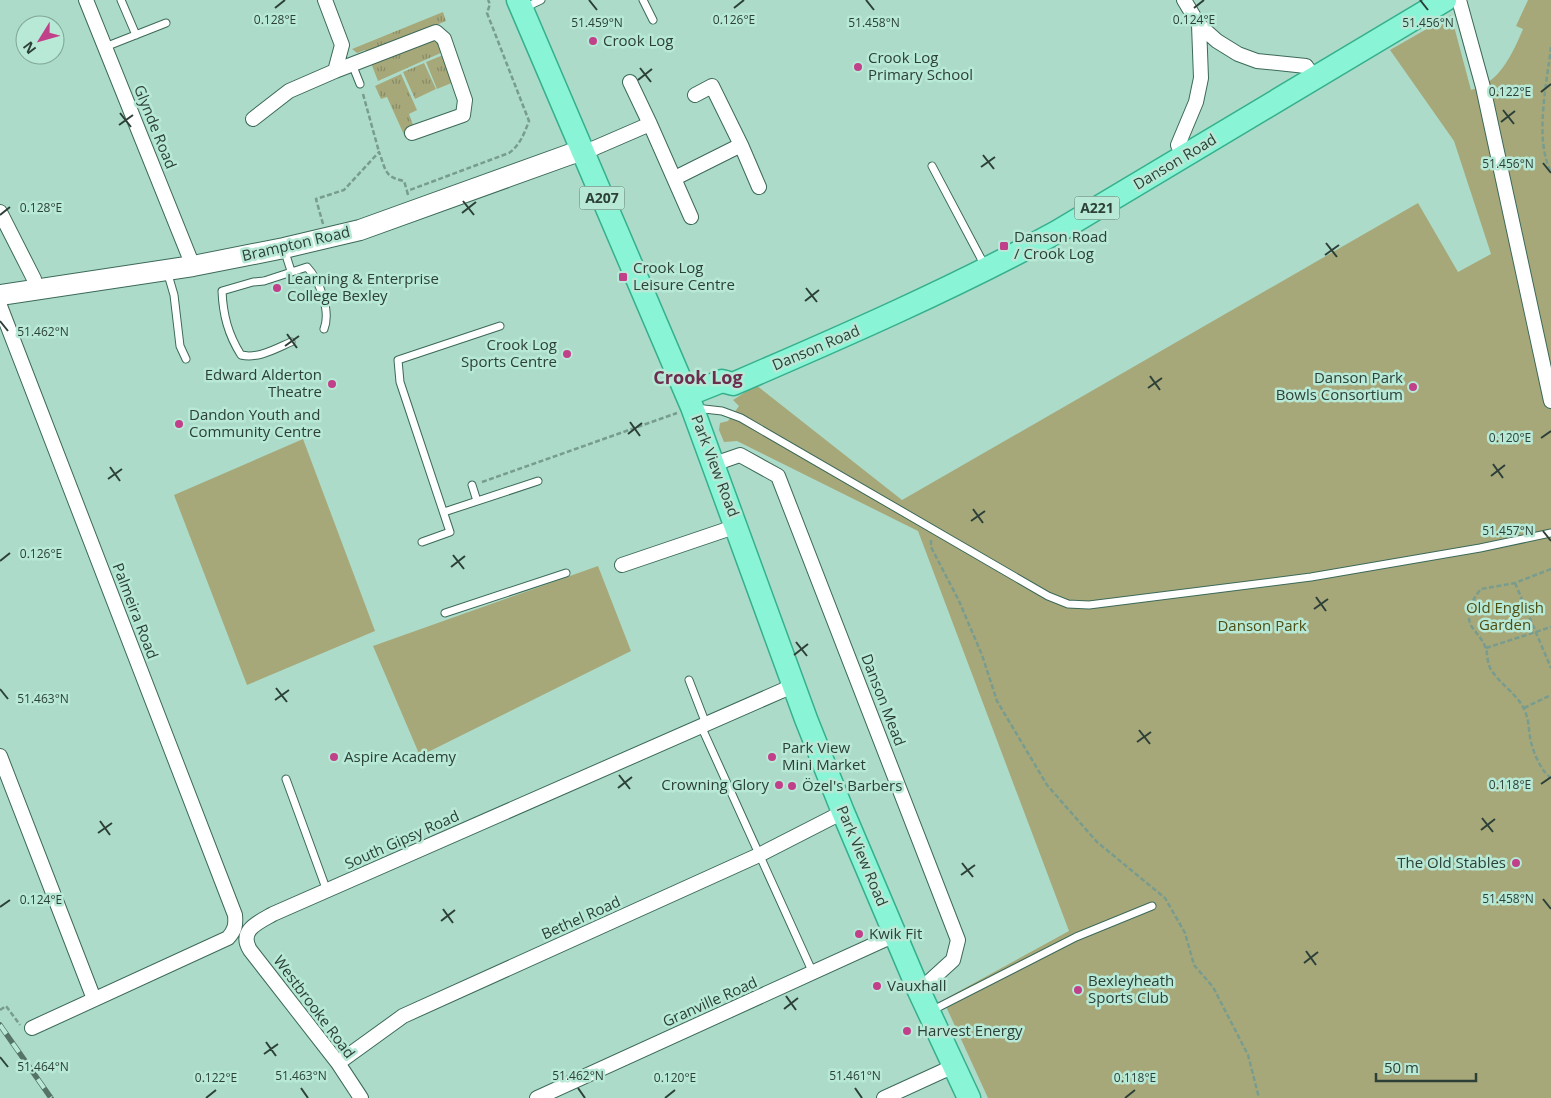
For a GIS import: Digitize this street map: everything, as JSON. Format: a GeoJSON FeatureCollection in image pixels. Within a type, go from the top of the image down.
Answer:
{"type":"FeatureCollection","features":[{"type":"Feature","properties":{"kind":"main road","name":"Danson Road"},"geometry":{"type":"LineString","coordinates":[[690,401],[729,393],[733,384],[863,328],[986,269],[1057,232],[1445,0]]}},
{"type":"Feature","properties":{"kind":"main road","name":"A207"},"geometry":{"type":"LineString","coordinates":[[527,3],[582,152],[690,401]]}},
{"type":"Feature","properties":{"kind":"main road","name":"Park View Road"},"geometry":{"type":"LineString","coordinates":[[690,401],[843,812],[919,991],[969,1098]]}},
{"type":"Feature","properties":{"kind":"street","name":"Glynde Road"},"geometry":{"type":"LineString","coordinates":[[86,0],[193,266]]}},
{"type":"Feature","properties":{"kind":"street"},"geometry":{"type":"LineString","coordinates":[[325,0],[342,45],[335,71]]}},
{"type":"Feature","properties":{"kind":"street"},"geometry":{"type":"LineString","coordinates":[[1184,0],[1199,25],[1217,41],[1238,54],[1256,61],[1306,66],[1314,79]]}},
{"type":"Feature","properties":{"kind":"street"},"geometry":{"type":"LineString","coordinates":[[1459,0],[1483,87],[1551,401]]}},
{"type":"Feature","properties":{"kind":"street"},"geometry":{"type":"LineString","coordinates":[[1184,157],[1178,145],[1196,102],[1201,78],[1199,25]]}},
{"type":"Feature","properties":{"kind":"street"},"geometry":{"type":"LineString","coordinates":[[253,119],[289,91],[352,64],[436,32],[444,39],[465,100],[463,115],[412,133]]}},
{"type":"Feature","properties":{"kind":"street"},"geometry":{"type":"LineString","coordinates":[[630,82],[692,217]]}},
{"type":"Feature","properties":{"kind":"street"},"geometry":{"type":"LineString","coordinates":[[695,95],[712,86],[760,187]]}},
{"type":"Feature","properties":{"kind":"street"},"geometry":{"type":"LineString","coordinates":[[582,152],[650,124]]}},
{"type":"Feature","properties":{"kind":"street"},"geometry":{"type":"LineString","coordinates":[[675,178],[740,145]]}},
{"type":"Feature","properties":{"kind":"street","name":"Brampton Road"},"geometry":{"type":"LineString","coordinates":[[0,294],[193,266],[284,248],[360,230],[582,152]]}},
{"type":"Feature","properties":{"kind":"street"},"geometry":{"type":"LineString","coordinates":[[0,212],[34,280],[35,290]]}},
{"type":"Feature","properties":{"kind":"street","name":"Palmeira Road"},"geometry":{"type":"LineString","coordinates":[[0,306],[241,932]]}},
{"type":"Feature","properties":{"kind":"street","name":"Danson Mead"},"geometry":{"type":"LineString","coordinates":[[714,464],[740,456],[778,476],[782,485],[958,940],[954,960],[919,991]]}},
{"type":"Feature","properties":{"kind":"street","name":"Park View Road"},"geometry":{"type":"LineString","coordinates":[[622,565],[737,526]]}},
{"type":"Feature","properties":{"kind":"street","name":"South Gipsy Road"},"geometry":{"type":"LineString","coordinates":[[32,1028],[327,891],[795,685]]}},
{"type":"Feature","properties":{"kind":"street"},"geometry":{"type":"LineString","coordinates":[[0,756],[94,999]]}},
{"type":"Feature","properties":{"kind":"street","name":"Bethel Road"},"geometry":{"type":"LineString","coordinates":[[338,1063],[403,1016],[759,855],[843,812]]}},
{"type":"Feature","properties":{"kind":"street","name":"Westbrooke Road"},"geometry":{"type":"LineString","coordinates":[[241,932],[250,950],[338,1063],[361,1098]]}},
{"type":"Feature","properties":{"kind":"street","name":"Granville Road"},"geometry":{"type":"LineString","coordinates":[[537,1098],[895,935]]}},
{"type":"Feature","properties":{"kind":"street"},"geometry":{"type":"LineString","coordinates":[[884,1098],[954,1066]]}},
{"type":"Feature","properties":{"kind":"lane"},"geometry":{"type":"LineString","coordinates":[[121,0],[136,35]]}},
{"type":"Feature","properties":{"kind":"lane"},"geometry":{"type":"LineString","coordinates":[[643,0],[653,20]]}},
{"type":"Feature","properties":{"kind":"lane"},"geometry":{"type":"LineString","coordinates":[[106,48],[166,23]]}},
{"type":"Feature","properties":{"kind":"lane"},"geometry":{"type":"LineString","coordinates":[[352,64],[360,84]]}},
{"type":"Feature","properties":{"kind":"lane"},"geometry":{"type":"LineString","coordinates":[[932,166],[986,269]]}},
{"type":"Feature","properties":{"kind":"lane"},"geometry":{"type":"LineString","coordinates":[[284,248],[291,271]]}},
{"type":"Feature","properties":{"kind":"lane"},"geometry":{"type":"LineString","coordinates":[[291,342],[257,356],[241,355],[232,341],[224,317],[222,291],[253,282],[264,281],[307,267],[314,274],[319,284],[328,320],[324,330]]}},
{"type":"Feature","properties":{"kind":"lane"},"geometry":{"type":"LineString","coordinates":[[166,270],[174,295],[180,346],[186,359]]}},
{"type":"Feature","properties":{"kind":"lane"},"geometry":{"type":"LineString","coordinates":[[422,542],[450,532],[400,382],[398,360],[500,326]]}},
{"type":"Feature","properties":{"kind":"lane"},"geometry":{"type":"LineString","coordinates":[[690,401],[740,418],[1048,596],[1068,604],[1089,605],[1311,577],[1480,548],[1551,533]]}},
{"type":"Feature","properties":{"kind":"lane"},"geometry":{"type":"LineString","coordinates":[[444,512],[538,481]]}},
{"type":"Feature","properties":{"kind":"lane"},"geometry":{"type":"LineString","coordinates":[[472,485],[477,501]]}},
{"type":"Feature","properties":{"kind":"lane"},"geometry":{"type":"LineString","coordinates":[[445,613],[566,572]]}},
{"type":"Feature","properties":{"kind":"lane"},"geometry":{"type":"LineString","coordinates":[[689,680],[703,725],[759,855],[813,973]]}},
{"type":"Feature","properties":{"kind":"lane"},"geometry":{"type":"LineString","coordinates":[[286,779],[327,891]]}},
{"type":"Feature","properties":{"kind":"lane"},"geometry":{"type":"LineString","coordinates":[[929,1012],[1076,937],[1152,906]]}},
{"type":"Feature","properties":{"kind":"path"},"geometry":{"type":"LineString","coordinates":[[406,191],[509,153],[516,147],[524,134],[529,121],[487,13],[490,4],[488,0]]}},
{"type":"Feature","properties":{"kind":"path"},"geometry":{"type":"LineString","coordinates":[[1551,47],[1541,136],[1546,162],[1551,172]]}},
{"type":"Feature","properties":{"kind":"path"},"geometry":{"type":"LineString","coordinates":[[360,84],[379,152],[388,176],[404,181],[413,212]]}},
{"type":"Feature","properties":{"kind":"path"},"geometry":{"type":"LineString","coordinates":[[327,237],[316,200],[344,190],[379,152]]}},
{"type":"Feature","properties":{"kind":"path"},"geometry":{"type":"LineString","coordinates":[[472,485],[690,401]]}},
{"type":"Feature","properties":{"kind":"path"},"geometry":{"type":"LineString","coordinates":[[931,528],[931,547],[967,619],[998,701],[1047,784],[1097,842],[1165,898],[1185,933],[1194,964],[1213,987],[1248,1055],[1259,1098]]}},
{"type":"Feature","properties":{"kind":"path"},"geometry":{"type":"LineString","coordinates":[[1551,569],[1515,583],[1481,589],[1474,598],[1469,611],[1470,625],[1486,648],[1490,669],[1524,708],[1536,756],[1546,774],[1551,778]]}},
{"type":"Feature","properties":{"kind":"path"},"geometry":{"type":"LineString","coordinates":[[1515,583],[1551,668]]}},
{"type":"Feature","properties":{"kind":"path"},"geometry":{"type":"LineString","coordinates":[[1486,648],[1551,627]]}},
{"type":"Feature","properties":{"kind":"path"},"geometry":{"type":"LineString","coordinates":[[1524,708],[1551,695]]}},
{"type":"Feature","properties":{"kind":"path"},"geometry":{"type":"LineString","coordinates":[[0,1010],[6,1006],[18,1023]]}},
{"type":"Feature","properties":{"kind":"green space","name":"Danson Park"},"geometry":{"type":"Polygon","coordinates":[[[1528,0],[1551,0],[1551,1098],[988,1098],[943,1000],[1069,931],[918,531],[737,441],[724,442],[719,430],[720,423],[728,421],[739,406],[733,400],[756,385],[902,500],[1418,203],[1458,272],[1491,254],[1454,141],[1390,50],[1451,15],[1471,90],[1481,87],[1490,81],[1504,66],[1515,48],[1523,29],[1516,26],[1528,0]]]}},
{"type":"Feature","properties":{"kind":"green space"},"geometry":{"type":"Polygon","coordinates":[[[443,12],[446,21],[367,54],[365,50],[357,53],[352,49],[443,12]]]}},
{"type":"Feature","properties":{"kind":"green space"},"geometry":{"type":"Polygon","coordinates":[[[432,40],[440,44],[443,52],[378,81],[371,63],[432,40]]]}},
{"type":"Feature","properties":{"kind":"green space"},"geometry":{"type":"Polygon","coordinates":[[[443,55],[454,82],[437,89],[426,62],[443,55]]]}},
{"type":"Feature","properties":{"kind":"green space"},"geometry":{"type":"Polygon","coordinates":[[[424,63],[436,89],[415,99],[403,72],[424,63]]]}},
{"type":"Feature","properties":{"kind":"green space"},"geometry":{"type":"Polygon","coordinates":[[[401,74],[417,110],[409,114],[413,125],[406,128],[409,135],[405,137],[387,97],[381,99],[375,86],[401,74]]]}},
{"type":"Feature","properties":{"kind":"green space"},"geometry":{"type":"Polygon","coordinates":[[[303,439],[375,631],[247,685],[174,495],[303,439]]]}},
{"type":"Feature","properties":{"kind":"green space"},"geometry":{"type":"Polygon","coordinates":[[[598,566],[631,651],[420,756],[373,646],[598,566]]]}},
{"type":"Feature","properties":{"kind":"railway"},"geometry":{"type":"LineString","coordinates":[[0,1025],[51,1098]]}},
{"type":"Feature","properties":{"kind":"place","name":"Crook Log"},"geometry":{"type":"Point","coordinates":[593,41]}},
{"type":"Feature","properties":{"kind":"place","name":"Crook Log Primary School"},"geometry":{"type":"Point","coordinates":[858,67]}},
{"type":"Feature","properties":{"kind":"place","name":"Danson Road / Crook Log"},"geometry":{"type":"Point","coordinates":[1004,246]}},
{"type":"Feature","properties":{"kind":"place","name":"Crook Log Leisure Centre"},"geometry":{"type":"Point","coordinates":[623,277]}},
{"type":"Feature","properties":{"kind":"place","name":"Learning & Enterprise College Bexley"},"geometry":{"type":"Point","coordinates":[277,288]}},
{"type":"Feature","properties":{"kind":"place","name":"Crook Log Sports Centre"},"geometry":{"type":"Point","coordinates":[567,354]}},
{"type":"Feature","properties":{"kind":"place","name":"Edward Alderton Theatre"},"geometry":{"type":"Point","coordinates":[332,384]}},
{"type":"Feature","properties":{"kind":"place","name":"Danson Park Bowls Consortium"},"geometry":{"type":"Point","coordinates":[1413,387]}},
{"type":"Feature","properties":{"kind":"place","name":"Dandon Youth and Community Centre"},"geometry":{"type":"Point","coordinates":[179,424]}},
{"type":"Feature","properties":{"kind":"place","name":"Aspire Academy"},"geometry":{"type":"Point","coordinates":[334,757]}},
{"type":"Feature","properties":{"kind":"place","name":"Park View Mini Market"},"geometry":{"type":"Point","coordinates":[772,757]}},
{"type":"Feature","properties":{"kind":"place","name":"Crowning Glory"},"geometry":{"type":"Point","coordinates":[779,785]}},
{"type":"Feature","properties":{"kind":"place","name":"Özel's Barbers"},"geometry":{"type":"Point","coordinates":[792,786]}},
{"type":"Feature","properties":{"kind":"place","name":"The Old Stables"},"geometry":{"type":"Point","coordinates":[1516,863]}},
{"type":"Feature","properties":{"kind":"place","name":"Kwik Fit"},"geometry":{"type":"Point","coordinates":[859,934]}},
{"type":"Feature","properties":{"kind":"place","name":"Vauxhall"},"geometry":{"type":"Point","coordinates":[877,986]}},
{"type":"Feature","properties":{"kind":"place","name":"Bexleyheath Sports Club"},"geometry":{"type":"Point","coordinates":[1078,990]}},
{"type":"Feature","properties":{"kind":"place","name":"Harvest Energy"},"geometry":{"type":"Point","coordinates":[907,1031]}},
{"type":"Feature","properties":{"kind":"district","name":"Crook Log"},"geometry":{"type":"Point","coordinates":[698,378]}},
{"type":"Feature","properties":{"kind":"park label","name":"Old English Garden"},"geometry":{"type":"Point","coordinates":[1505,616]}}]}
